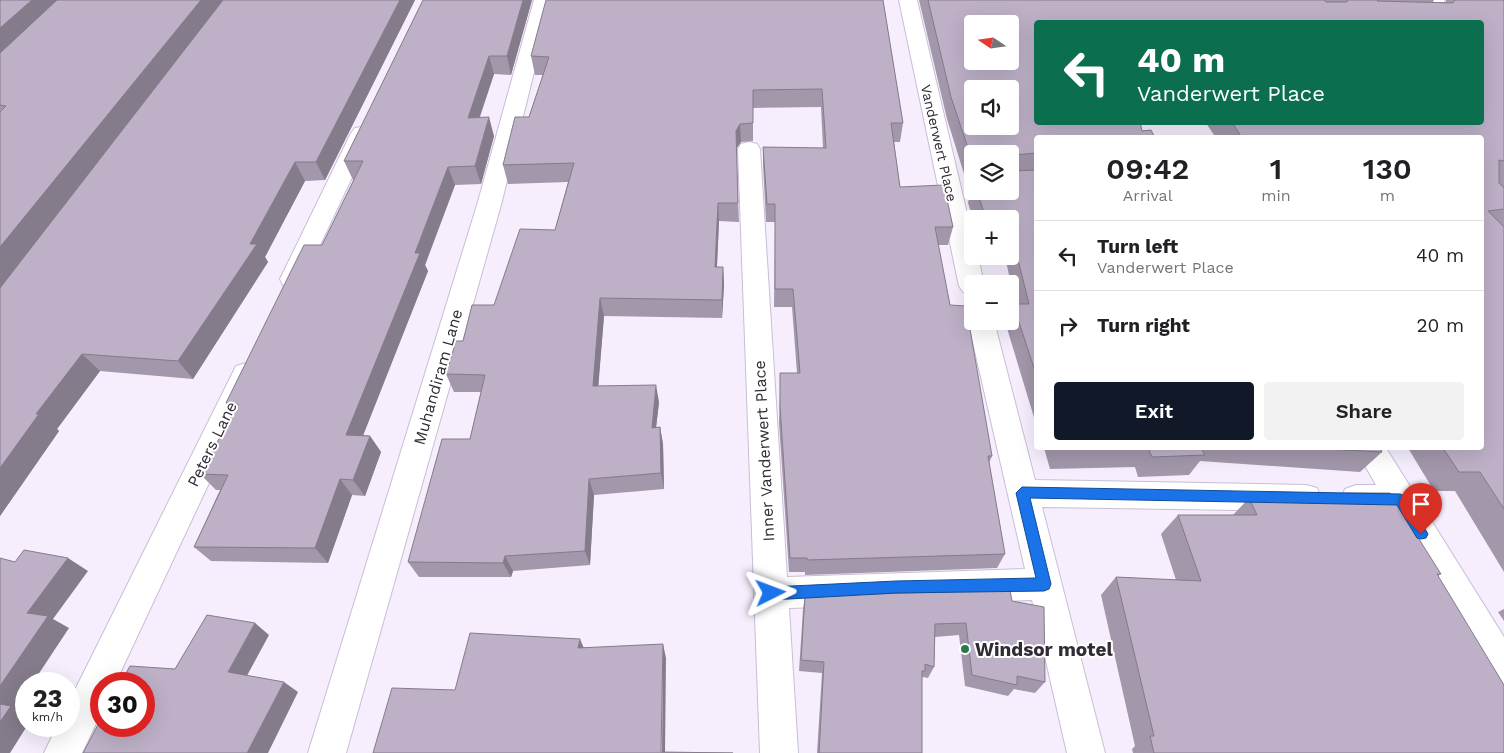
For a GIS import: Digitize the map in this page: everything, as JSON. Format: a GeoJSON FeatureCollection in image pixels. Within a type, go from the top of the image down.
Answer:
{"type":"FeatureCollection","features":[{"type":"Feature","properties":{"kind":"street","name":"Muhandiram Lane"},"geometry":{"type":"LineString","coordinates":[[327,753],[489,205],[543,0]]}},
{"type":"Feature","properties":{"kind":"street","name":"Vanderwert Place"},"geometry":{"type":"LineString","coordinates":[[908,0],[969,275]]}},
{"type":"Feature","properties":{"kind":"street"},"geometry":{"type":"LineString","coordinates":[[1432,20],[1439,10],[1435,0]]}},
{"type":"Feature","properties":{"kind":"street"},"geometry":{"type":"LineString","coordinates":[[279,305],[374,108]]}},
{"type":"Feature","properties":{"kind":"street","name":"Inner Vanderwert Place"},"geometry":{"type":"LineString","coordinates":[[749,149],[779,753]]}},
{"type":"Feature","properties":{"kind":"street"},"geometry":{"type":"LineString","coordinates":[[949,188],[964,187]]}},
{"type":"Feature","properties":{"kind":"street"},"geometry":{"type":"LineString","coordinates":[[983,330],[1086,753]]}},
{"type":"Feature","properties":{"kind":"street","name":"Peters Lane"},"geometry":{"type":"LineString","coordinates":[[63,753],[258,350]]}},
{"type":"Feature","properties":{"kind":"street"},"geometry":{"type":"LineString","coordinates":[[1371,450],[1504,669]]}},
{"type":"Feature","properties":{"kind":"street"},"geometry":{"type":"LineString","coordinates":[[1022,493],[1400,500]]}},
{"type":"Feature","properties":{"kind":"street"},"geometry":{"type":"LineString","coordinates":[[771,593],[896,587],[1044,584]]}},
{"type":"Feature","properties":{"kind":"building"},"geometry":{"type":"Polygon","coordinates":[[[0,0],[32,0],[0,28],[0,0]]]}},
{"type":"Feature","properties":{"kind":"building"},"geometry":{"type":"Polygon","coordinates":[[[57,0],[201,0],[0,247],[0,112],[6,106],[0,105],[0,53],[57,0]]]}},
{"type":"Feature","properties":{"kind":"building"},"geometry":{"type":"Polygon","coordinates":[[[223,0],[400,0],[316,162],[295,162],[250,244],[257,244],[178,361],[82,354],[36,414],[39,414],[0,468],[0,288],[223,0]]]}},
{"type":"Feature","properties":{"kind":"building"},"geometry":{"type":"Polygon","coordinates":[[[423,0],[523,0],[507,56],[489,56],[468,118],[489,117],[475,166],[448,167],[415,253],[420,253],[346,435],[370,436],[353,480],[340,479],[315,548],[194,547],[228,475],[200,474],[238,404],[226,403],[304,245],[322,245],[363,161],[344,161],[423,0]]]}},
{"type":"Feature","properties":{"kind":"building"},"geometry":{"type":"Polygon","coordinates":[[[546,0],[883,0],[903,123],[891,123],[900,187],[944,185],[953,227],[935,227],[950,305],[964,306],[964,330],[970,330],[992,456],[988,456],[1005,554],[807,560],[807,558],[790,558],[780,406],[780,373],[800,373],[793,289],[775,289],[775,204],[767,204],[763,147],[826,148],[822,89],[753,90],[753,123],[740,124],[736,131],[738,203],[718,203],[715,267],[723,267],[722,300],[600,298],[593,386],[656,385],[652,428],[660,427],[661,473],[589,479],[585,551],[505,556],[503,563],[408,562],[442,439],[470,439],[485,375],[446,374],[456,341],[463,341],[472,305],[494,305],[520,229],[555,230],[574,163],[503,165],[515,117],[529,117],[549,57],[531,56],[546,0]]]}},
{"type":"Feature","properties":{"kind":"building"},"geometry":{"type":"Polygon","coordinates":[[[928,0],[1324,0],[1326,2],[1347,2],[1347,0],[1378,0],[1453,3],[1455,0],[1504,0],[1504,161],[1499,160],[1499,183],[1504,188],[1504,209],[1488,211],[1504,227],[1504,509],[1480,472],[1459,472],[1444,450],[1484,450],[1484,135],[1240,135],[1234,125],[1484,125],[1484,20],[1034,20],[1034,125],[1141,125],[1142,131],[1151,130],[1154,135],[1034,135],[1034,153],[1019,155],[1019,145],[967,145],[951,97],[928,0]]]}},
{"type":"Feature","properties":{"kind":"building"},"geometry":{"type":"Polygon","coordinates":[[[1034,170],[1034,368],[1019,322],[1019,304],[1029,304],[1019,263],[1019,210],[983,210],[980,200],[1019,200],[1019,171],[1034,170]]]}},
{"type":"Feature","properties":{"kind":"building"},"geometry":{"type":"Polygon","coordinates":[[[1149,450],[1202,450],[1205,455],[1152,457],[1149,450]]]}},
{"type":"Feature","properties":{"kind":"building"},"geometry":{"type":"Polygon","coordinates":[[[1344,450],[1381,450],[1382,452],[1344,450]]]}},
{"type":"Feature","properties":{"kind":"building"},"geometry":{"type":"Polygon","coordinates":[[[1390,493],[1441,574],[1437,574],[1504,685],[1504,753],[1154,753],[1150,736],[1154,736],[1116,577],[1201,581],[1178,515],[1257,515],[1249,498],[1390,493]]]}},
{"type":"Feature","properties":{"kind":"building"},"geometry":{"type":"Polygon","coordinates":[[[24,550],[68,558],[27,613],[48,616],[0,686],[0,558],[15,562],[24,550]]]}},
{"type":"Feature","properties":{"kind":"building"},"geometry":{"type":"Polygon","coordinates":[[[1010,590],[1012,601],[1044,607],[1045,682],[1017,676],[1017,685],[972,675],[966,623],[935,624],[934,667],[925,664],[925,671],[922,671],[922,753],[819,753],[824,662],[801,660],[805,596],[1010,590]]]}},
{"type":"Feature","properties":{"kind":"building"},"geometry":{"type":"Polygon","coordinates":[[[207,615],[255,623],[228,672],[284,682],[247,753],[83,753],[91,737],[155,737],[155,672],[127,672],[130,666],[175,669],[207,615]]]}},
{"type":"Feature","properties":{"kind":"building"},"geometry":{"type":"Polygon","coordinates":[[[470,633],[580,639],[578,648],[663,644],[661,752],[733,753],[373,753],[392,688],[455,690],[470,633]]]}},
{"type":"Feature","properties":{"kind":"building"},"geometry":{"type":"Polygon","coordinates":[[[0,704],[11,706],[0,722],[0,704]]]}},
{"type":"Feature","properties":{"kind":"place","name":"Windsor motel"},"geometry":{"type":"Point","coordinates":[965,649]}},
{"type":"Feature","properties":{"kind":"route"},"geometry":{"type":"LineString","coordinates":[[771,593],[896,587],[1044,584],[1022,493],[1400,500],[1421,534]]}}]}
